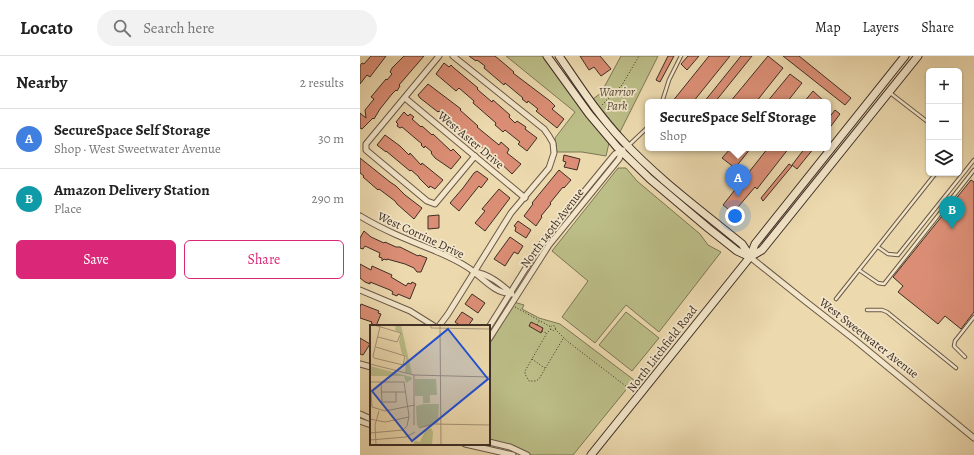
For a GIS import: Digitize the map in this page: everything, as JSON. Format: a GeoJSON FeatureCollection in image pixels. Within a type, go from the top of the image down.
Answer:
{"type":"FeatureCollection","features":[{"type":"Feature","properties":{"kind":"main road","name":"West Sweetwater Avenue"},"geometry":{"type":"LineString","coordinates":[[547,56],[589,114],[622,152],[650,179],[737,251],[750,257]]}},
{"type":"Feature","properties":{"kind":"main road","name":"West Sweetwater Avenue"},"geometry":{"type":"LineString","coordinates":[[559,56],[596,109],[628,146],[664,180],[742,244],[750,257]]}},
{"type":"Feature","properties":{"kind":"main road","name":"North Litchfield Road"},"geometry":{"type":"LineString","coordinates":[[831,149],[905,56]]}},
{"type":"Feature","properties":{"kind":"main road","name":"North Litchfield Road"},"geometry":{"type":"LineString","coordinates":[[750,257],[762,250],[918,56]]}},
{"type":"Feature","properties":{"kind":"main road","name":"North Litchfield Road"},"geometry":{"type":"LineString","coordinates":[[591,455],[750,257],[755,244],[829,151]]}},
{"type":"Feature","properties":{"kind":"street"},"geometry":{"type":"LineString","coordinates":[[439,56],[406,98],[366,144],[366,150],[427,201],[435,204],[475,156]]}},
{"type":"Feature","properties":{"kind":"street"},"geometry":{"type":"LineString","coordinates":[[440,325],[511,214],[549,168],[554,153],[553,143],[544,129],[453,56]]}},
{"type":"Feature","properties":{"kind":"street","name":"West Aster Drive"},"geometry":{"type":"LineString","coordinates":[[406,98],[525,198]]}},
{"type":"Feature","properties":{"kind":"street","name":"North 140th Avenue"},"geometry":{"type":"LineString","coordinates":[[490,337],[549,245],[628,146]]}},
{"type":"Feature","properties":{"kind":"street","name":"North 140th Avenue"},"geometry":{"type":"LineString","coordinates":[[490,325],[545,239],[615,154],[622,152]]}},
{"type":"Feature","properties":{"kind":"street","name":"West Corrine Drive"},"geometry":{"type":"LineString","coordinates":[[360,216],[374,224],[452,258],[474,272],[484,273],[507,288],[510,293],[516,296]]}},
{"type":"Feature","properties":{"kind":"street","name":"West Sweetwater Avenue"},"geometry":{"type":"LineString","coordinates":[[750,257],[855,340],[974,438]]}},
{"type":"Feature","properties":{"kind":"street"},"geometry":{"type":"LineString","coordinates":[[360,290],[410,311],[432,325]]}},
{"type":"Feature","properties":{"kind":"street"},"geometry":{"type":"LineString","coordinates":[[360,364],[370,367]]}},
{"type":"Feature","properties":{"kind":"street"},"geometry":{"type":"LineString","coordinates":[[362,415],[360,422],[370,425]]}},
{"type":"Feature","properties":{"kind":"street"},"geometry":{"type":"LineString","coordinates":[[490,442],[510,447],[527,455]]}},
{"type":"Feature","properties":{"kind":"street"},"geometry":{"type":"LineString","coordinates":[[469,445],[513,455]]}},
{"type":"Feature","properties":{"kind":"lane"},"geometry":{"type":"LineString","coordinates":[[663,99],[669,80],[681,56]]}},
{"type":"Feature","properties":{"kind":"lane"},"geometry":{"type":"LineString","coordinates":[[889,92],[926,121]]}},
{"type":"Feature","properties":{"kind":"lane"},"geometry":{"type":"LineString","coordinates":[[628,146],[645,130]]}},
{"type":"Feature","properties":{"kind":"lane"},"geometry":{"type":"LineString","coordinates":[[878,247],[888,254],[898,255],[974,160]]}},
{"type":"Feature","properties":{"kind":"lane"},"geometry":{"type":"LineString","coordinates":[[859,270],[878,284],[884,284],[974,170]]}},
{"type":"Feature","properties":{"kind":"lane"},"geometry":{"type":"LineString","coordinates":[[836,299],[934,176]]}},
{"type":"Feature","properties":{"kind":"lane"},"geometry":{"type":"LineString","coordinates":[[867,310],[882,310],[888,312],[956,368]]}},
{"type":"Feature","properties":{"kind":"lane"},"geometry":{"type":"LineString","coordinates":[[965,357],[954,346],[955,341],[974,317]]}},
{"type":"Feature","properties":{"kind":"path"},"geometry":{"type":"LineString","coordinates":[[602,106],[622,85],[631,67],[639,56]]}},
{"type":"Feature","properties":{"kind":"path"},"geometry":{"type":"LineString","coordinates":[[514,306],[551,327]]}},
{"type":"Feature","properties":{"kind":"path"},"geometry":{"type":"LineString","coordinates":[[537,325],[540,320]]}},
{"type":"Feature","properties":{"kind":"path"},"geometry":{"type":"LineString","coordinates":[[551,327],[552,325],[556,325],[555,329],[564,337],[631,390]]}},
{"type":"Feature","properties":{"kind":"path"},"geometry":{"type":"LineString","coordinates":[[551,327],[527,366],[525,374],[529,381],[532,382],[539,379],[564,337]]}},
{"type":"Feature","properties":{"kind":"path"},"geometry":{"type":"LineString","coordinates":[[551,329],[554,331],[555,329]]}},
{"type":"Feature","properties":{"kind":"path"},"geometry":{"type":"LineString","coordinates":[[542,330],[547,333]]}},
{"type":"Feature","properties":{"kind":"path"},"geometry":{"type":"LineString","coordinates":[[531,359],[546,369]]}},
{"type":"Feature","properties":{"kind":"green space"},"geometry":{"type":"Polygon","coordinates":[[[506,56],[545,56],[609,143],[606,156],[582,152],[557,152],[555,138],[575,112],[506,56]]]}},
{"type":"Feature","properties":{"kind":"green space","name":"Warrior Park"},"geometry":{"type":"Polygon","coordinates":[[[621,56],[658,56],[620,132],[593,99],[601,93],[621,56]]]}},
{"type":"Feature","properties":{"kind":"green space"},"geometry":{"type":"Polygon","coordinates":[[[618,168],[626,168],[637,181],[700,234],[708,245],[721,252],[659,332],[626,305],[595,343],[562,317],[588,281],[552,251],[618,168]]]}},
{"type":"Feature","properties":{"kind":"green space"},"geometry":{"type":"Polygon","coordinates":[[[514,302],[524,305],[522,309],[539,318],[560,324],[634,380],[573,455],[530,455],[490,441],[490,340],[514,302]]]}},
{"type":"Feature","properties":{"kind":"green space"},"geometry":{"type":"Polygon","coordinates":[[[626,312],[659,338],[632,371],[599,345],[626,312]]]}},
{"type":"Feature","properties":{"kind":"building"},"geometry":{"type":"Polygon","coordinates":[[[371,56],[386,56],[370,77],[367,75],[360,84],[360,66],[362,63],[364,64],[371,56]]]}},
{"type":"Feature","properties":{"kind":"building"},"geometry":{"type":"Polygon","coordinates":[[[404,56],[424,56],[399,85],[400,86],[397,91],[396,90],[392,94],[374,119],[373,118],[362,129],[360,128],[360,113],[366,118],[365,110],[374,99],[371,97],[392,74],[390,72],[392,68],[404,56]]]}},
{"type":"Feature","properties":{"kind":"building"},"geometry":{"type":"Polygon","coordinates":[[[469,56],[495,56],[514,72],[513,73],[550,101],[555,106],[552,109],[564,119],[557,128],[536,111],[538,109],[528,101],[527,103],[505,83],[504,85],[484,68],[485,66],[469,56]]]}},
{"type":"Feature","properties":{"kind":"building"},"geometry":{"type":"Polygon","coordinates":[[[580,56],[600,56],[611,69],[601,76],[594,67],[589,70],[580,56]]]}},
{"type":"Feature","properties":{"kind":"building"},"geometry":{"type":"Polygon","coordinates":[[[668,56],[674,56],[660,82],[656,80],[668,56]]]}},
{"type":"Feature","properties":{"kind":"building"},"geometry":{"type":"Polygon","coordinates":[[[688,56],[699,56],[687,70],[681,64],[688,56]]]}},
{"type":"Feature","properties":{"kind":"building"},"geometry":{"type":"Polygon","coordinates":[[[709,56],[730,56],[695,99],[674,99],[709,56]]]}},
{"type":"Feature","properties":{"kind":"building"},"geometry":{"type":"Polygon","coordinates":[[[741,56],[752,56],[717,99],[706,99],[741,56]]]}},
{"type":"Feature","properties":{"kind":"building"},"geometry":{"type":"Polygon","coordinates":[[[768,56],[783,68],[758,99],[732,99],[768,56]]]}},
{"type":"Feature","properties":{"kind":"building"},"geometry":{"type":"Polygon","coordinates":[[[783,56],[799,56],[851,98],[845,105],[783,56]]]}},
{"type":"Feature","properties":{"kind":"building"},"geometry":{"type":"Polygon","coordinates":[[[444,63],[449,67],[451,65],[492,102],[493,100],[510,115],[509,117],[515,123],[517,121],[526,127],[525,129],[537,138],[527,151],[518,144],[520,142],[505,130],[503,132],[495,125],[496,123],[473,103],[474,101],[459,88],[456,91],[436,74],[444,63]]]}},
{"type":"Feature","properties":{"kind":"building"},"geometry":{"type":"Polygon","coordinates":[[[790,74],[802,83],[789,99],[769,99],[790,74]]]}},
{"type":"Feature","properties":{"kind":"building"},"geometry":{"type":"Polygon","coordinates":[[[428,84],[461,109],[460,110],[478,126],[477,127],[499,145],[501,142],[509,149],[507,153],[521,164],[512,174],[494,157],[453,126],[454,124],[439,111],[438,112],[420,98],[418,95],[428,84]]]}},
{"type":"Feature","properties":{"kind":"building"},"geometry":{"type":"Polygon","coordinates":[[[813,91],[822,99],[806,99],[813,91]]]}},
{"type":"Feature","properties":{"kind":"building"},"geometry":{"type":"Polygon","coordinates":[[[835,110],[840,114],[831,126],[831,115],[835,110]]]}},
{"type":"Feature","properties":{"kind":"building"},"geometry":{"type":"Polygon","coordinates":[[[404,112],[408,116],[410,114],[414,117],[412,119],[421,127],[422,126],[432,135],[433,134],[451,151],[453,149],[461,157],[451,169],[435,158],[431,153],[432,152],[425,146],[424,148],[421,145],[422,144],[402,127],[400,128],[397,126],[398,124],[396,122],[404,112]]]}},
{"type":"Feature","properties":{"kind":"building"},"geometry":{"type":"Polygon","coordinates":[[[385,135],[409,155],[410,153],[421,165],[422,163],[443,180],[435,189],[430,186],[429,188],[411,170],[410,171],[377,145],[385,135]]]}},
{"type":"Feature","properties":{"kind":"building"},"geometry":{"type":"Polygon","coordinates":[[[728,151],[749,151],[735,168],[722,158],[728,151]]]}},
{"type":"Feature","properties":{"kind":"building"},"geometry":{"type":"Polygon","coordinates":[[[766,151],[787,151],[757,189],[755,187],[733,213],[723,205],[766,151]]]}},
{"type":"Feature","properties":{"kind":"building"},"geometry":{"type":"Polygon","coordinates":[[[803,151],[812,151],[797,169],[792,165],[803,151]]]}},
{"type":"Feature","properties":{"kind":"building"},"geometry":{"type":"Polygon","coordinates":[[[564,155],[580,159],[577,170],[564,167],[566,162],[563,161],[564,155]]]}},
{"type":"Feature","properties":{"kind":"building"},"geometry":{"type":"Polygon","coordinates":[[[360,158],[422,208],[414,219],[395,201],[379,189],[378,190],[363,177],[364,176],[360,173],[360,158]]]}},
{"type":"Feature","properties":{"kind":"building"},"geometry":{"type":"Polygon","coordinates":[[[789,164],[792,166],[763,201],[761,198],[789,164]]]}},
{"type":"Feature","properties":{"kind":"building"},"geometry":{"type":"Polygon","coordinates":[[[559,170],[571,180],[550,203],[551,204],[541,216],[542,217],[536,226],[524,216],[533,204],[532,203],[559,170]]]}},
{"type":"Feature","properties":{"kind":"building"},"geometry":{"type":"Polygon","coordinates":[[[477,171],[488,179],[481,188],[479,186],[459,211],[450,203],[477,171]]]}},
{"type":"Feature","properties":{"kind":"building"},"geometry":{"type":"Polygon","coordinates":[[[971,180],[974,182],[974,312],[961,329],[945,316],[938,324],[898,292],[903,286],[893,277],[971,180]]]}},
{"type":"Feature","properties":{"kind":"building"},"geometry":{"type":"Polygon","coordinates":[[[499,189],[510,198],[485,231],[475,223],[485,211],[482,209],[499,189]]]}},
{"type":"Feature","properties":{"kind":"building"},"geometry":{"type":"Polygon","coordinates":[[[439,215],[439,228],[428,229],[428,216],[439,215]]]}},
{"type":"Feature","properties":{"kind":"building"},"geometry":{"type":"Polygon","coordinates":[[[518,221],[531,230],[526,238],[515,231],[516,227],[514,226],[518,221]]]}},
{"type":"Feature","properties":{"kind":"building"},"geometry":{"type":"Polygon","coordinates":[[[364,231],[371,237],[384,243],[385,242],[396,247],[400,247],[418,256],[427,258],[421,272],[417,272],[414,268],[405,264],[387,259],[382,261],[382,258],[379,257],[380,253],[365,246],[363,249],[360,248],[360,238],[364,231]]]}},
{"type":"Feature","properties":{"kind":"building"},"geometry":{"type":"Polygon","coordinates":[[[510,237],[523,246],[518,254],[514,252],[505,266],[494,259],[510,237]]]}},
{"type":"Feature","properties":{"kind":"building"},"geometry":{"type":"Polygon","coordinates":[[[360,264],[371,270],[372,266],[392,275],[391,277],[406,286],[408,283],[411,284],[412,282],[416,284],[410,299],[398,294],[397,296],[392,294],[393,292],[390,290],[370,282],[370,284],[365,282],[360,278],[360,264]]]}},
{"type":"Feature","properties":{"kind":"building"},"geometry":{"type":"Polygon","coordinates":[[[472,294],[485,303],[478,313],[465,304],[472,294]]]}},
{"type":"Feature","properties":{"kind":"building"},"geometry":{"type":"Polygon","coordinates":[[[361,304],[379,311],[378,313],[381,314],[376,325],[360,318],[361,304]]]}},
{"type":"Feature","properties":{"kind":"building"},"geometry":{"type":"Polygon","coordinates":[[[462,312],[473,319],[469,325],[460,325],[455,322],[462,312]]]}},
{"type":"Feature","properties":{"kind":"building"},"geometry":{"type":"Polygon","coordinates":[[[531,322],[543,328],[541,333],[529,326],[531,322]]]}},
{"type":"Feature","properties":{"kind":"building"},"geometry":{"type":"Polygon","coordinates":[[[360,338],[370,344],[363,355],[360,354],[360,338]]]}},
{"type":"Feature","properties":{"kind":"place","name":"SecureSpace Self Storage"},"geometry":{"type":"Point","coordinates":[738,197]}},
{"type":"Feature","properties":{"kind":"place","name":"Amazon Delivery Station"},"geometry":{"type":"Point","coordinates":[952,229]}}]}
